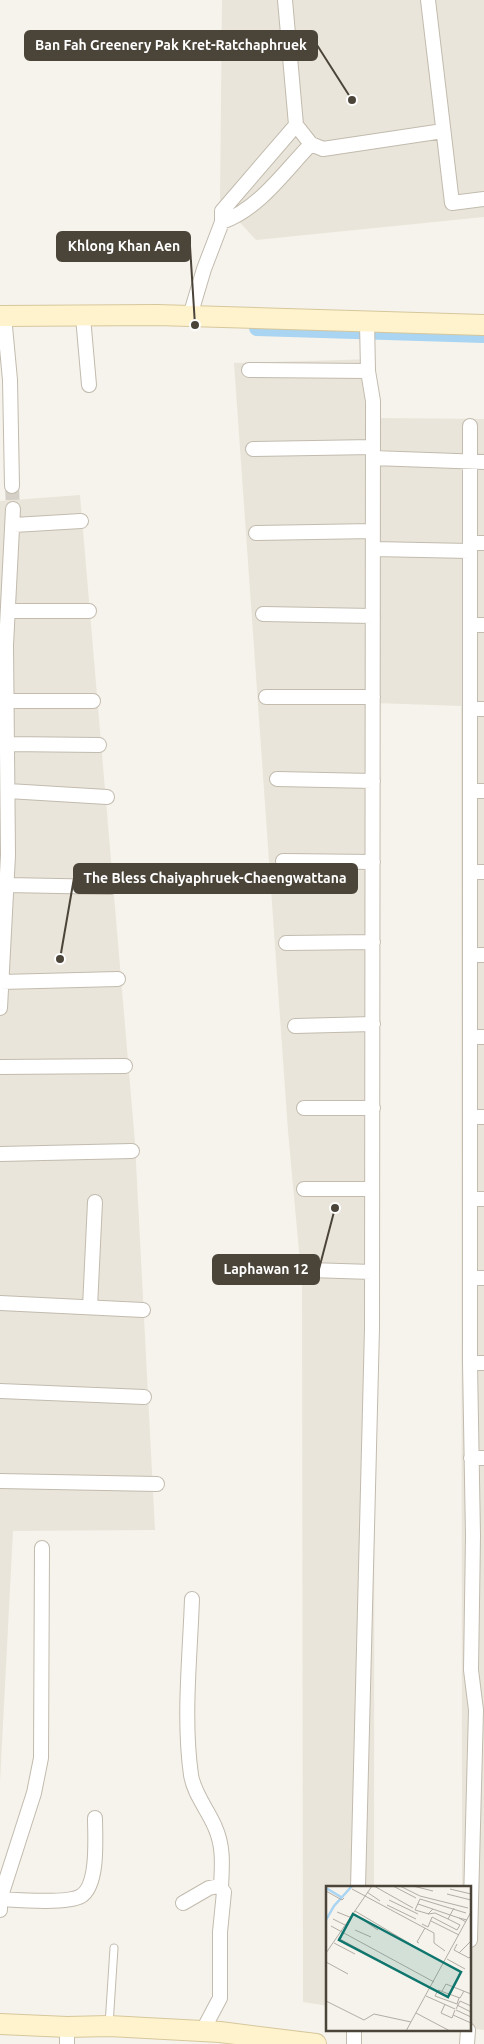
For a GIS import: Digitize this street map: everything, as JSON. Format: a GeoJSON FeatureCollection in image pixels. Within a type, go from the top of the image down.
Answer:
{"type":"FeatureCollection","features":[{"type":"Feature","properties":{"kind":"street"},"geometry":{"type":"LineString","coordinates":[[285,0],[296,124],[311,144],[322,149],[443,131]]}},
{"type":"Feature","properties":{"kind":"street"},"geometry":{"type":"LineString","coordinates":[[428,0],[452,203],[484,200]]}},
{"type":"Feature","properties":{"kind":"street"},"geometry":{"type":"LineString","coordinates":[[190,316],[204,269],[222,222],[222,211],[296,124]]}},
{"type":"Feature","properties":{"kind":"street"},"geometry":{"type":"LineString","coordinates":[[222,222],[234,218],[252,205],[311,144]]}},
{"type":"Feature","properties":{"kind":"street"},"geometry":{"type":"LineString","coordinates":[[12,486],[10,380],[2,316],[190,316],[367,327],[484,326]]}},
{"type":"Feature","properties":{"kind":"street"},"geometry":{"type":"LineString","coordinates":[[83,317],[89,385]]}},
{"type":"Feature","properties":{"kind":"street"},"geometry":{"type":"LineString","coordinates":[[358,1886],[372,1272],[373,1108],[373,401],[367,365],[367,327]]}},
{"type":"Feature","properties":{"kind":"street"},"geometry":{"type":"LineString","coordinates":[[249,370],[367,365]]}},
{"type":"Feature","properties":{"kind":"street"},"geometry":{"type":"LineString","coordinates":[[470,426],[477,462],[475,545],[477,625],[477,1363],[479,1536],[478,1619],[471,1670],[479,1696],[476,1710],[471,1886]]}},
{"type":"Feature","properties":{"kind":"street"},"geometry":{"type":"LineString","coordinates":[[253,449],[373,453],[477,462]]}},
{"type":"Feature","properties":{"kind":"street"},"geometry":{"type":"LineString","coordinates":[[0,1008],[7,885],[8,611],[14,525],[13,509]]}},
{"type":"Feature","properties":{"kind":"street"},"geometry":{"type":"LineString","coordinates":[[14,525],[81,521]]}},
{"type":"Feature","properties":{"kind":"street"},"geometry":{"type":"LineString","coordinates":[[256,533],[373,531]]}},
{"type":"Feature","properties":{"kind":"street"},"geometry":{"type":"LineString","coordinates":[[373,549],[475,545]]}},
{"type":"Feature","properties":{"kind":"street"},"geometry":{"type":"LineString","coordinates":[[8,611],[89,611]]}},
{"type":"Feature","properties":{"kind":"street"},"geometry":{"type":"LineString","coordinates":[[263,614],[373,616]]}},
{"type":"Feature","properties":{"kind":"street"},"geometry":{"type":"LineString","coordinates":[[266,697],[373,698]]}},
{"type":"Feature","properties":{"kind":"street"},"geometry":{"type":"LineString","coordinates":[[7,701],[93,702]]}},
{"type":"Feature","properties":{"kind":"street"},"geometry":{"type":"LineString","coordinates":[[7,744],[99,745]]}},
{"type":"Feature","properties":{"kind":"street"},"geometry":{"type":"LineString","coordinates":[[277,779],[373,781]]}},
{"type":"Feature","properties":{"kind":"street"},"geometry":{"type":"LineString","coordinates":[[8,791],[106,797]]}},
{"type":"Feature","properties":{"kind":"street"},"geometry":{"type":"LineString","coordinates":[[283,861],[373,862]]}},
{"type":"Feature","properties":{"kind":"street"},"geometry":{"type":"LineString","coordinates":[[7,885],[110,887]]}},
{"type":"Feature","properties":{"kind":"street"},"geometry":{"type":"LineString","coordinates":[[286,943],[373,942]]}},
{"type":"Feature","properties":{"kind":"street"},"geometry":{"type":"LineString","coordinates":[[1,982],[118,979]]}},
{"type":"Feature","properties":{"kind":"street"},"geometry":{"type":"LineString","coordinates":[[296,1026],[373,1024]]}},
{"type":"Feature","properties":{"kind":"street"},"geometry":{"type":"LineString","coordinates":[[0,1066],[125,1066]]}},
{"type":"Feature","properties":{"kind":"street"},"geometry":{"type":"LineString","coordinates":[[304,1108],[373,1108]]}},
{"type":"Feature","properties":{"kind":"street"},"geometry":{"type":"LineString","coordinates":[[0,1154],[132,1151]]}},
{"type":"Feature","properties":{"kind":"street"},"geometry":{"type":"LineString","coordinates":[[304,1190],[372,1189]]}},
{"type":"Feature","properties":{"kind":"street"},"geometry":{"type":"LineString","coordinates":[[90,1308],[95,1202]]}},
{"type":"Feature","properties":{"kind":"street"},"geometry":{"type":"LineString","coordinates":[[310,1270],[372,1272]]}},
{"type":"Feature","properties":{"kind":"street"},"geometry":{"type":"LineString","coordinates":[[0,1303],[143,1310]]}},
{"type":"Feature","properties":{"kind":"street"},"geometry":{"type":"LineString","coordinates":[[0,1391],[144,1397]]}},
{"type":"Feature","properties":{"kind":"street"},"geometry":{"type":"LineString","coordinates":[[0,1481],[156,1484]]}},
{"type":"Feature","properties":{"kind":"street"},"geometry":{"type":"LineString","coordinates":[[0,1910],[0,1899],[34,1793],[41,1758],[42,1548]]}},
{"type":"Feature","properties":{"kind":"street"},"geometry":{"type":"LineString","coordinates":[[192,1599],[188,1745],[192,1778],[203,1807],[215,1826],[222,1847],[221,1887],[224,1894],[220,1932],[220,1998],[214,2036]]}},
{"type":"Feature","properties":{"kind":"street"},"geometry":{"type":"LineString","coordinates":[[0,1899],[74,1899],[81,1896],[88,1886],[94,1865],[95,1818]]}},
{"type":"Feature","properties":{"kind":"street"},"geometry":{"type":"LineString","coordinates":[[183,1903],[209,1888],[221,1887]]}},
{"type":"Feature","properties":{"kind":"street"},"geometry":{"type":"LineString","coordinates":[[0,2024],[67,2036],[109,2026],[316,2044]]}},
{"type":"Feature","properties":{"kind":"lane"},"geometry":{"type":"LineString","coordinates":[[109,2026],[114,1948]]}},
{"type":"Feature","properties":{"kind":"shaded area"},"geometry":{"type":"Polygon","coordinates":[[[222,0],[484,0],[484,217],[256,240],[220,201],[222,0]]]}},
{"type":"Feature","properties":{"kind":"shaded area"},"geometry":{"type":"Polygon","coordinates":[[[375,359],[375,418],[484,419],[484,2030],[472,2028],[472,1886],[462,1886],[461,706],[375,703],[374,1886],[326,1886],[326,2006],[303,2002],[302,1284],[288,1131],[234,363],[375,359]]]}},
{"type":"Feature","properties":{"kind":"shaded area"},"geometry":{"type":"Polygon","coordinates":[[[80,495],[135,1143],[155,1530],[13,1531],[0,1782],[0,501],[80,495]]]}},
{"type":"Feature","properties":{"kind":"waterway"},"geometry":{"type":"LineString","coordinates":[[257,328],[484,335]]}},
{"type":"Feature","properties":{"kind":"tunnel"},"geometry":{"type":"LineString","coordinates":[[12,486],[13,509]]}},
{"type":"Feature","properties":{"kind":"place","name":"Ban Fah Greenery Pak Kret-Ratchaphruek"},"geometry":{"type":"Point","coordinates":[352,100]}},
{"type":"Feature","properties":{"kind":"place","name":"Khlong Khan Aen"},"geometry":{"type":"Point","coordinates":[195,325]}},
{"type":"Feature","properties":{"kind":"place","name":"The Bless Chaiyaphruek-Chaengwattana"},"geometry":{"type":"Point","coordinates":[60,959]}},
{"type":"Feature","properties":{"kind":"place","name":"Laphawan 12"},"geometry":{"type":"Point","coordinates":[335,1208]}}]}
